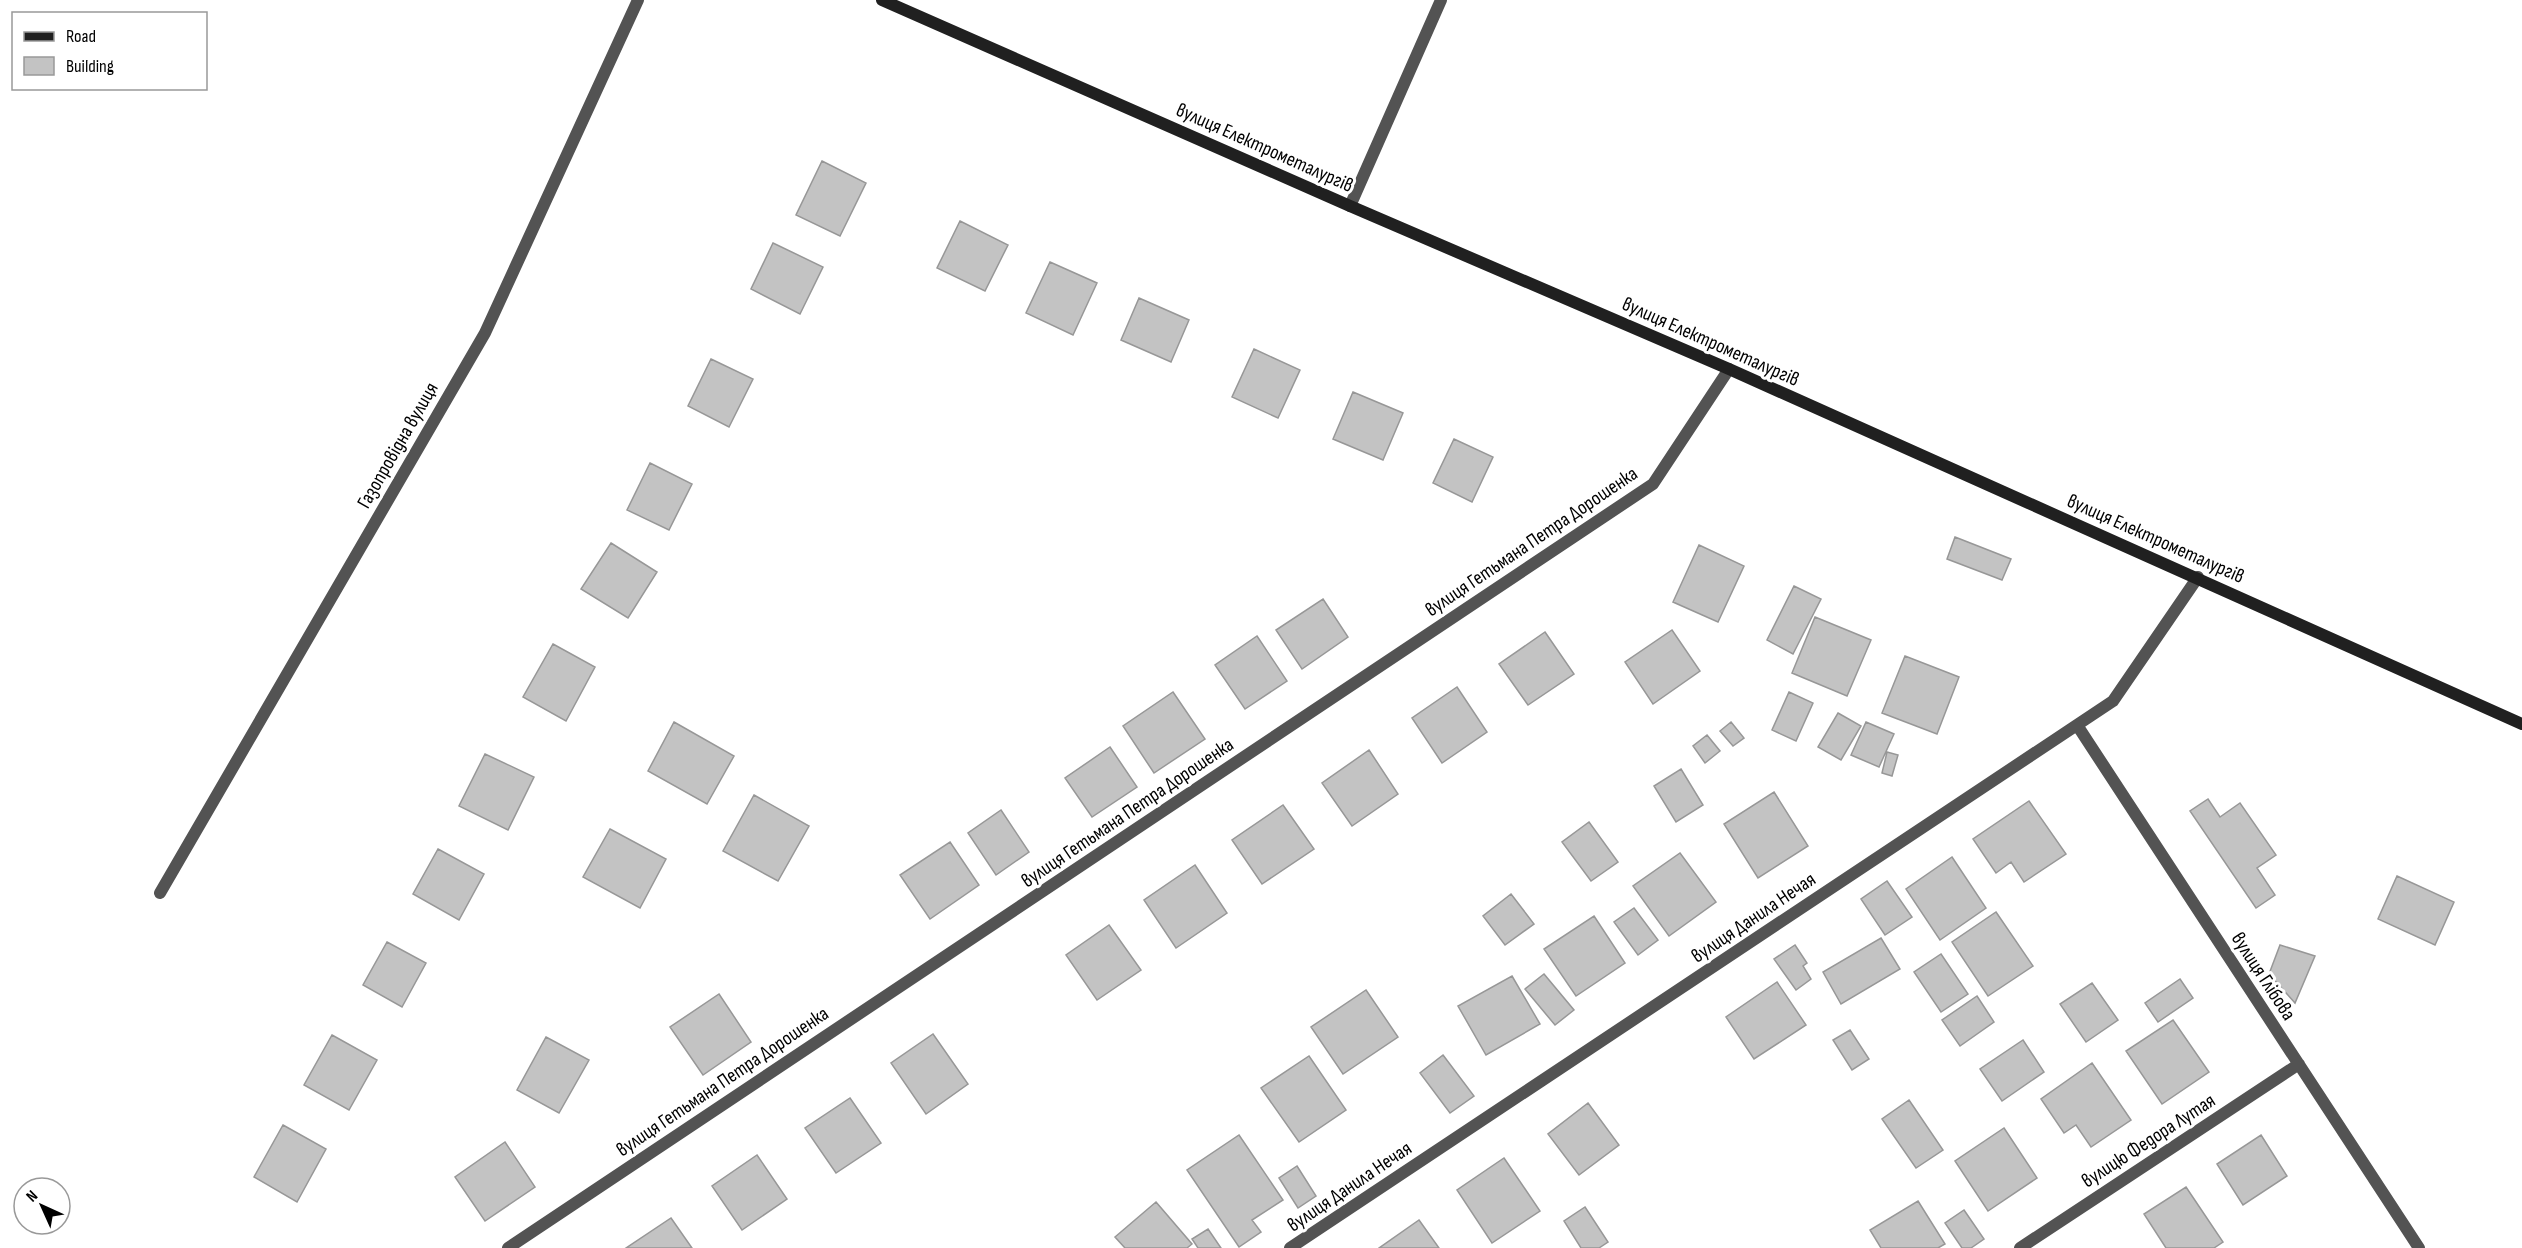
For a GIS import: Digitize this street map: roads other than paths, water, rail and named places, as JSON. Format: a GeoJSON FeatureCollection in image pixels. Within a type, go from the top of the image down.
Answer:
{"type":"FeatureCollection","features":[{"type":"Feature","properties":{"kind":"main road","name":"вулиця Електрометалургів"},"geometry":{"type":"LineString","coordinates":[[882,0],[1350,206],[1729,369],[2522,724]]}},
{"type":"Feature","properties":{"kind":"street","name":"Газопровідна вулиця"},"geometry":{"type":"LineString","coordinates":[[160,893],[485,333],[638,0]]}},
{"type":"Feature","properties":{"kind":"street"},"geometry":{"type":"LineString","coordinates":[[1350,206],[1442,0]]}},
{"type":"Feature","properties":{"kind":"street","name":"вулиця Гетьмана Петра Дорошенка"},"geometry":{"type":"LineString","coordinates":[[508,1248],[1653,484],[1729,369]]}},
{"type":"Feature","properties":{"kind":"street","name":"вулиця Данила Нечая"},"geometry":{"type":"LineString","coordinates":[[1290,1248],[2113,701],[2198,578]]}},
{"type":"Feature","properties":{"kind":"street","name":"вулиця Глібова"},"geometry":{"type":"LineString","coordinates":[[2077,725],[2419,1248]]}},
{"type":"Feature","properties":{"kind":"street","name":"вулицю Федора Лутая"},"geometry":{"type":"LineString","coordinates":[[2020,1248],[2298,1064]]}}]}
